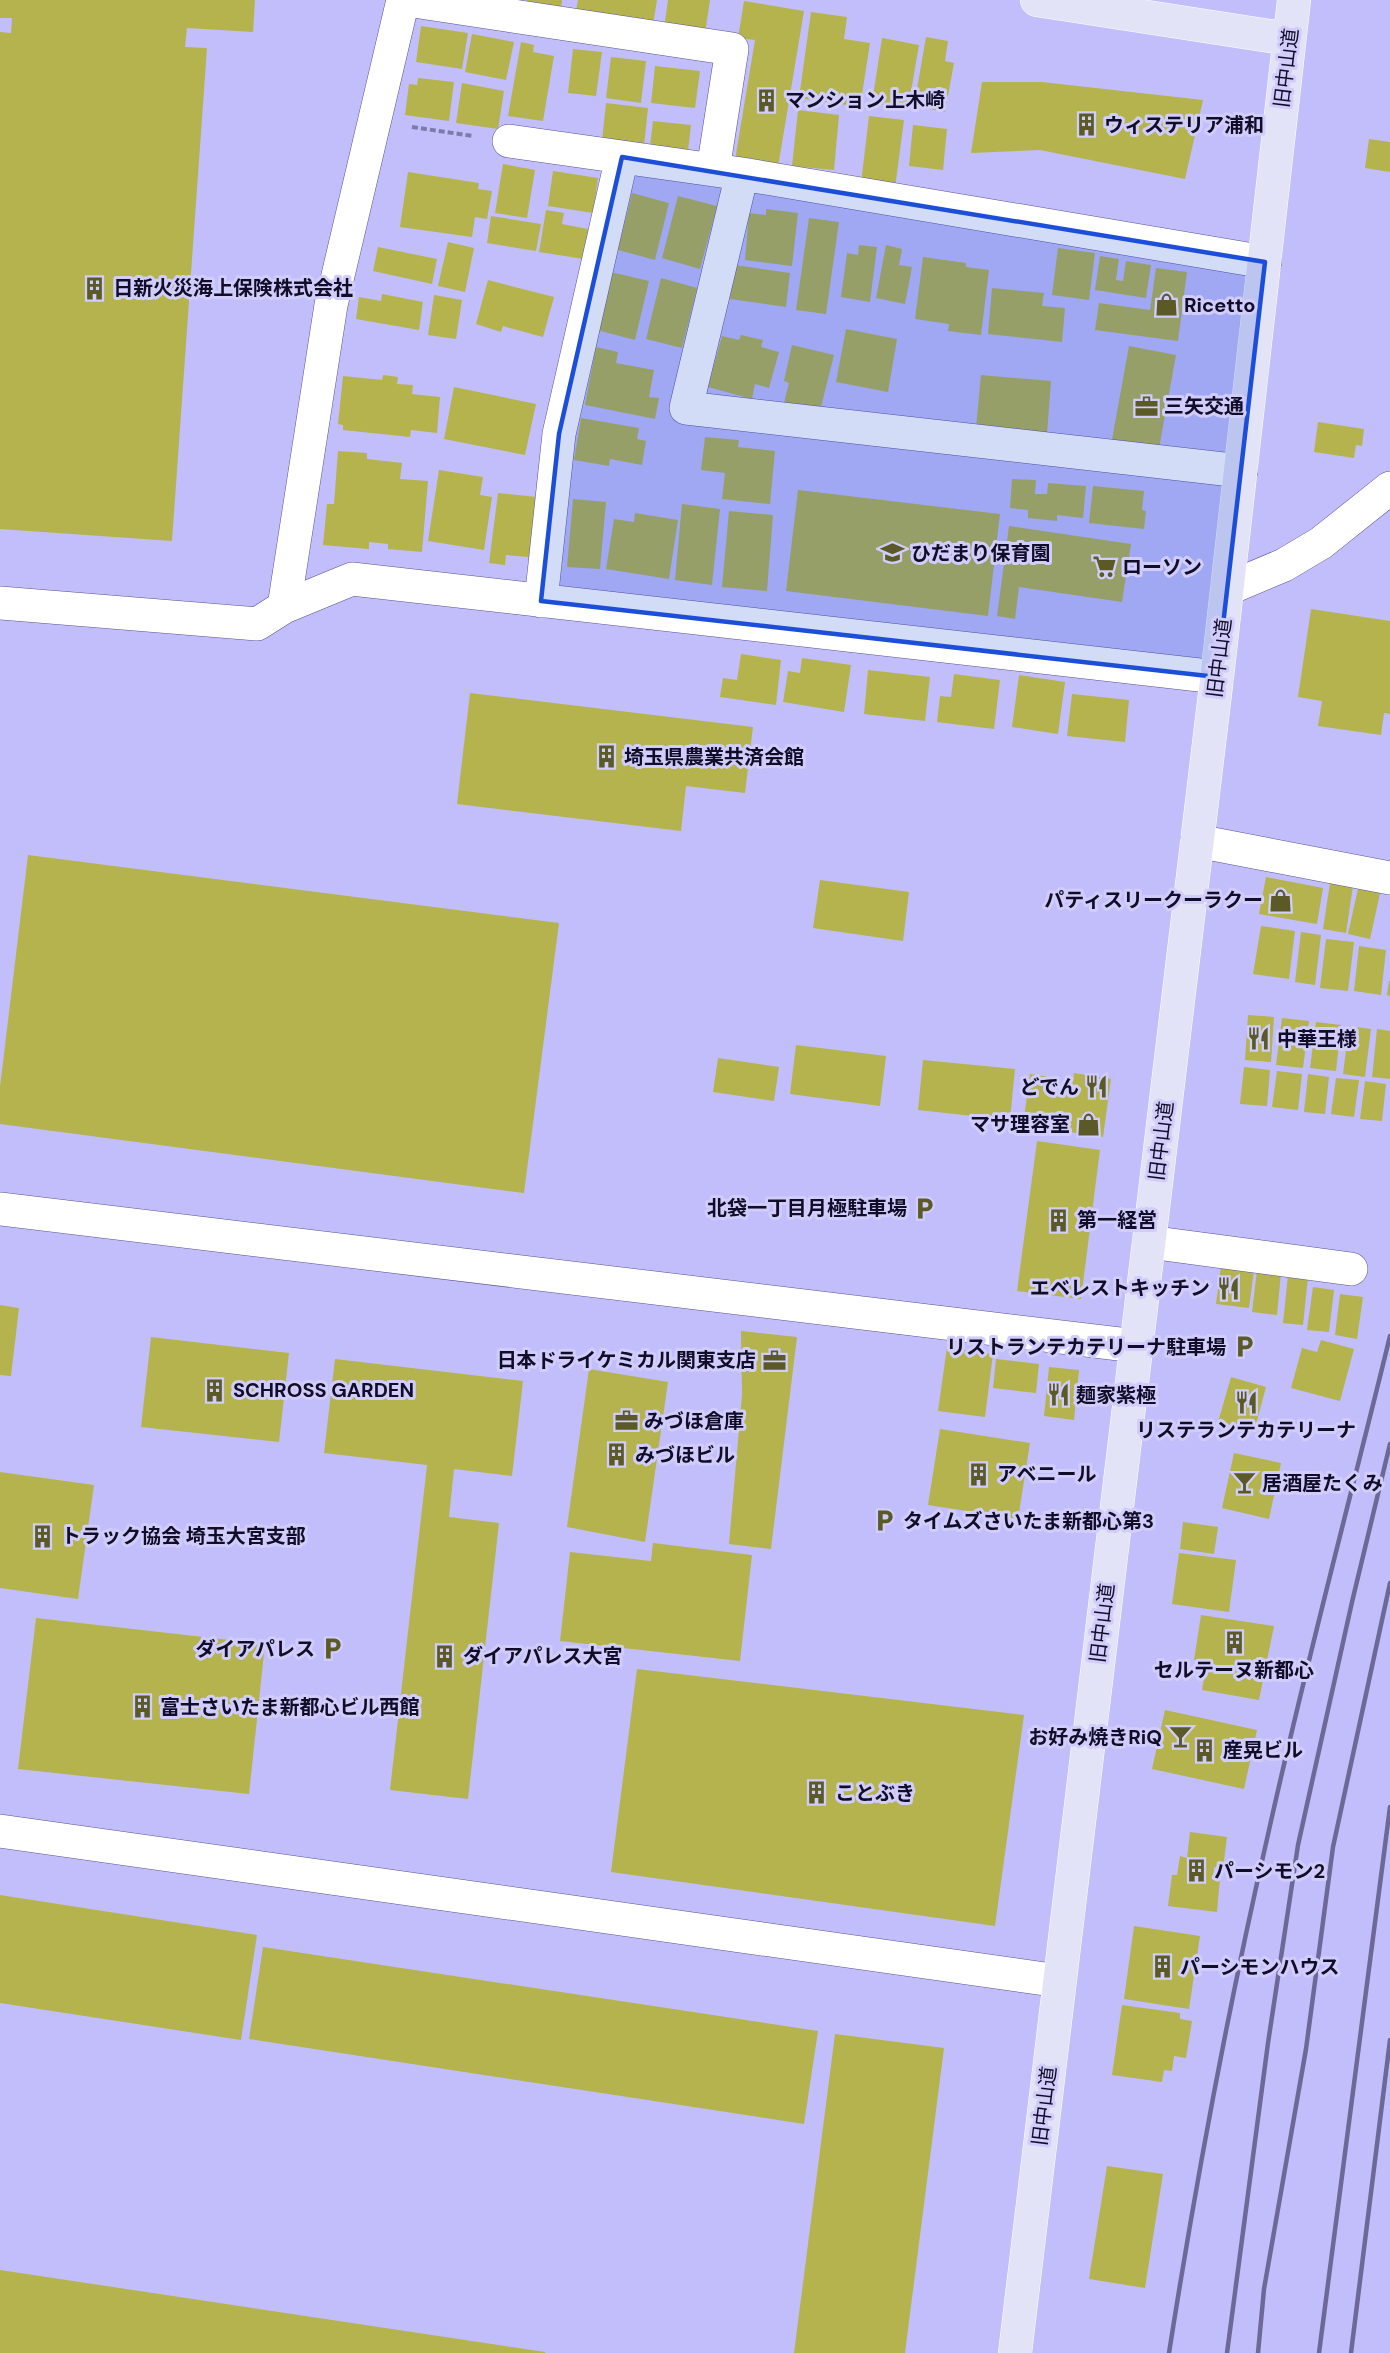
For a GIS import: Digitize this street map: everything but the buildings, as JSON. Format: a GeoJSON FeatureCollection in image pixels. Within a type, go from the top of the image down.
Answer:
{"type":"FeatureCollection","features":[{"type":"Feature","properties":{"kind":"main road"},"geometry":{"type":"LineString","coordinates":[[1037,0],[1289,39]]}},
{"type":"Feature","properties":{"kind":"main road","name":"旧中山道"},"geometry":{"type":"LineString","coordinates":[[1015,2353],[1217,677],[1294,0]]}},
{"type":"Feature","properties":{"kind":"street"},"geometry":{"type":"LineString","coordinates":[[284,607],[331,305],[405,0],[732,49],[728,172],[686,408],[1241,471]]}},
{"type":"Feature","properties":{"kind":"street"},"geometry":{"type":"LineString","coordinates":[[509,141],[728,172],[1265,262]]}},
{"type":"Feature","properties":{"kind":"street"},"geometry":{"type":"LineString","coordinates":[[541,601],[559,434],[622,157]]}},
{"type":"Feature","properties":{"kind":"street"},"geometry":{"type":"LineString","coordinates":[[1227,589],[1284,565],[1321,543],[1390,488]]}},
{"type":"Feature","properties":{"kind":"street"},"geometry":{"type":"LineString","coordinates":[[0,603],[257,624],[284,607],[352,579],[1163,669],[1217,677]]}},
{"type":"Feature","properties":{"kind":"street"},"geometry":{"type":"LineString","coordinates":[[1197,841],[1390,878]]}},
{"type":"Feature","properties":{"kind":"street"},"geometry":{"type":"LineString","coordinates":[[0,1209],[1136,1346]]}},
{"type":"Feature","properties":{"kind":"street"},"geometry":{"type":"LineString","coordinates":[[1149,1242],[1351,1269]]}},
{"type":"Feature","properties":{"kind":"street"},"geometry":{"type":"LineString","coordinates":[[0,1831],[1059,1981]]}},
{"type":"Feature","properties":{"kind":"path"},"geometry":{"type":"LineString","coordinates":[[374,122],[509,141]]}},
{"type":"Feature","properties":{"kind":"highlighted area"},"geometry":{"type":"Polygon","coordinates":[[[622,157],[1265,262],[1217,677],[541,601],[559,434],[622,157]]]}},
{"type":"Feature","properties":{"kind":"railway"},"geometry":{"type":"LineString","coordinates":[[1169,2353],[1190,2224],[1239,1967],[1296,1713],[1390,1336]]}},
{"type":"Feature","properties":{"kind":"railway"},"geometry":{"type":"LineString","coordinates":[[1227,2353],[1268,2043],[1298,1845],[1390,1444]]}},
{"type":"Feature","properties":{"kind":"railway"},"geometry":{"type":"LineString","coordinates":[[1258,2353],[1264,2289],[1306,2049],[1333,1847],[1390,1583]]}},
{"type":"Feature","properties":{"kind":"railway"},"geometry":{"type":"LineString","coordinates":[[1319,2353],[1390,1807]]}},
{"type":"Feature","properties":{"kind":"railway"},"geometry":{"type":"LineString","coordinates":[[1351,2353],[1390,2040]]}},
{"type":"Feature","properties":{"kind":"place","name":"マンション上木崎"},"geometry":{"type":"Point","coordinates":[767,100]}},
{"type":"Feature","properties":{"kind":"place","name":"ウィステリア浦和"},"geometry":{"type":"Point","coordinates":[1086,125]}},
{"type":"Feature","properties":{"kind":"place","name":"日新火災海上保険株式会社"},"geometry":{"type":"Point","coordinates":[95,288]}},
{"type":"Feature","properties":{"kind":"place","name":"Ricetto"},"geometry":{"type":"Point","coordinates":[1166,305]}},
{"type":"Feature","properties":{"kind":"place","name":"三矢交通"},"geometry":{"type":"Point","coordinates":[1146,406]}},
{"type":"Feature","properties":{"kind":"place","name":"ひだまり保育園"},"geometry":{"type":"Point","coordinates":[893,553]}},
{"type":"Feature","properties":{"kind":"place","name":"ローソン"},"geometry":{"type":"Point","coordinates":[1104,567]}},
{"type":"Feature","properties":{"kind":"place","name":"埼玉県農業共済会館"},"geometry":{"type":"Point","coordinates":[606,757]}},
{"type":"Feature","properties":{"kind":"place","name":"パティスリークーラクー"},"geometry":{"type":"Point","coordinates":[1281,900]}},
{"type":"Feature","properties":{"kind":"place","name":"中華王様"},"geometry":{"type":"Point","coordinates":[1259,1039]}},
{"type":"Feature","properties":{"kind":"place","name":"どでん"},"geometry":{"type":"Point","coordinates":[1097,1087]}},
{"type":"Feature","properties":{"kind":"place","name":"マサ理容室"},"geometry":{"type":"Point","coordinates":[1088,1124]}},
{"type":"Feature","properties":{"kind":"place","name":"北袋一丁目月極駐車場"},"geometry":{"type":"Point","coordinates":[925,1208]}},
{"type":"Feature","properties":{"kind":"place","name":"第一経営"},"geometry":{"type":"Point","coordinates":[1059,1220]}},
{"type":"Feature","properties":{"kind":"place","name":"エベレストキッチン"},"geometry":{"type":"Point","coordinates":[1228,1288]}},
{"type":"Feature","properties":{"kind":"place","name":"リストランテカテリーナ駐車場"},"geometry":{"type":"Point","coordinates":[1244,1347]}},
{"type":"Feature","properties":{"kind":"place","name":"日本ドライケミカル関東支店"},"geometry":{"type":"Point","coordinates":[774,1360]}},
{"type":"Feature","properties":{"kind":"place","name":"SCHROSS GARDEN"},"geometry":{"type":"Point","coordinates":[215,1390]}},
{"type":"Feature","properties":{"kind":"place","name":"麺家紫極"},"geometry":{"type":"Point","coordinates":[1058,1395]}},
{"type":"Feature","properties":{"kind":"place","name":"リステランテカテリーナ"},"geometry":{"type":"Point","coordinates":[1246,1403]}},
{"type":"Feature","properties":{"kind":"place","name":"みづほ倉庫"},"geometry":{"type":"Point","coordinates":[626,1421]}},
{"type":"Feature","properties":{"kind":"place","name":"みづほビル"},"geometry":{"type":"Point","coordinates":[617,1455]}},
{"type":"Feature","properties":{"kind":"place","name":"アベニール"},"geometry":{"type":"Point","coordinates":[979,1474]}},
{"type":"Feature","properties":{"kind":"place","name":"居酒屋たくみ"},"geometry":{"type":"Point","coordinates":[1244,1483]}},
{"type":"Feature","properties":{"kind":"place","name":"タイムズさいたま新都心第3"},"geometry":{"type":"Point","coordinates":[885,1521]}},
{"type":"Feature","properties":{"kind":"place","name":"トラック協会 埼玉大宮支部"},"geometry":{"type":"Point","coordinates":[43,1536]}},
{"type":"Feature","properties":{"kind":"place","name":"セルテーヌ新都心"},"geometry":{"type":"Point","coordinates":[1234,1643]}},
{"type":"Feature","properties":{"kind":"place","name":"ダイアパレス"},"geometry":{"type":"Point","coordinates":[333,1649]}},
{"type":"Feature","properties":{"kind":"place","name":"ダイアパレス大宮"},"geometry":{"type":"Point","coordinates":[445,1656]}},
{"type":"Feature","properties":{"kind":"place","name":"富士さいたま新都心ビル西館"},"geometry":{"type":"Point","coordinates":[142,1707]}},
{"type":"Feature","properties":{"kind":"place","name":"お好み焼きRiQ"},"geometry":{"type":"Point","coordinates":[1180,1737]}},
{"type":"Feature","properties":{"kind":"place","name":"産晃ビル"},"geometry":{"type":"Point","coordinates":[1205,1750]}},
{"type":"Feature","properties":{"kind":"place","name":"ことぶき"},"geometry":{"type":"Point","coordinates":[817,1793]}},
{"type":"Feature","properties":{"kind":"place","name":"パーシモン2"},"geometry":{"type":"Point","coordinates":[1196,1871]}},
{"type":"Feature","properties":{"kind":"place","name":"パーシモンハウス"},"geometry":{"type":"Point","coordinates":[1162,1967]}}]}
